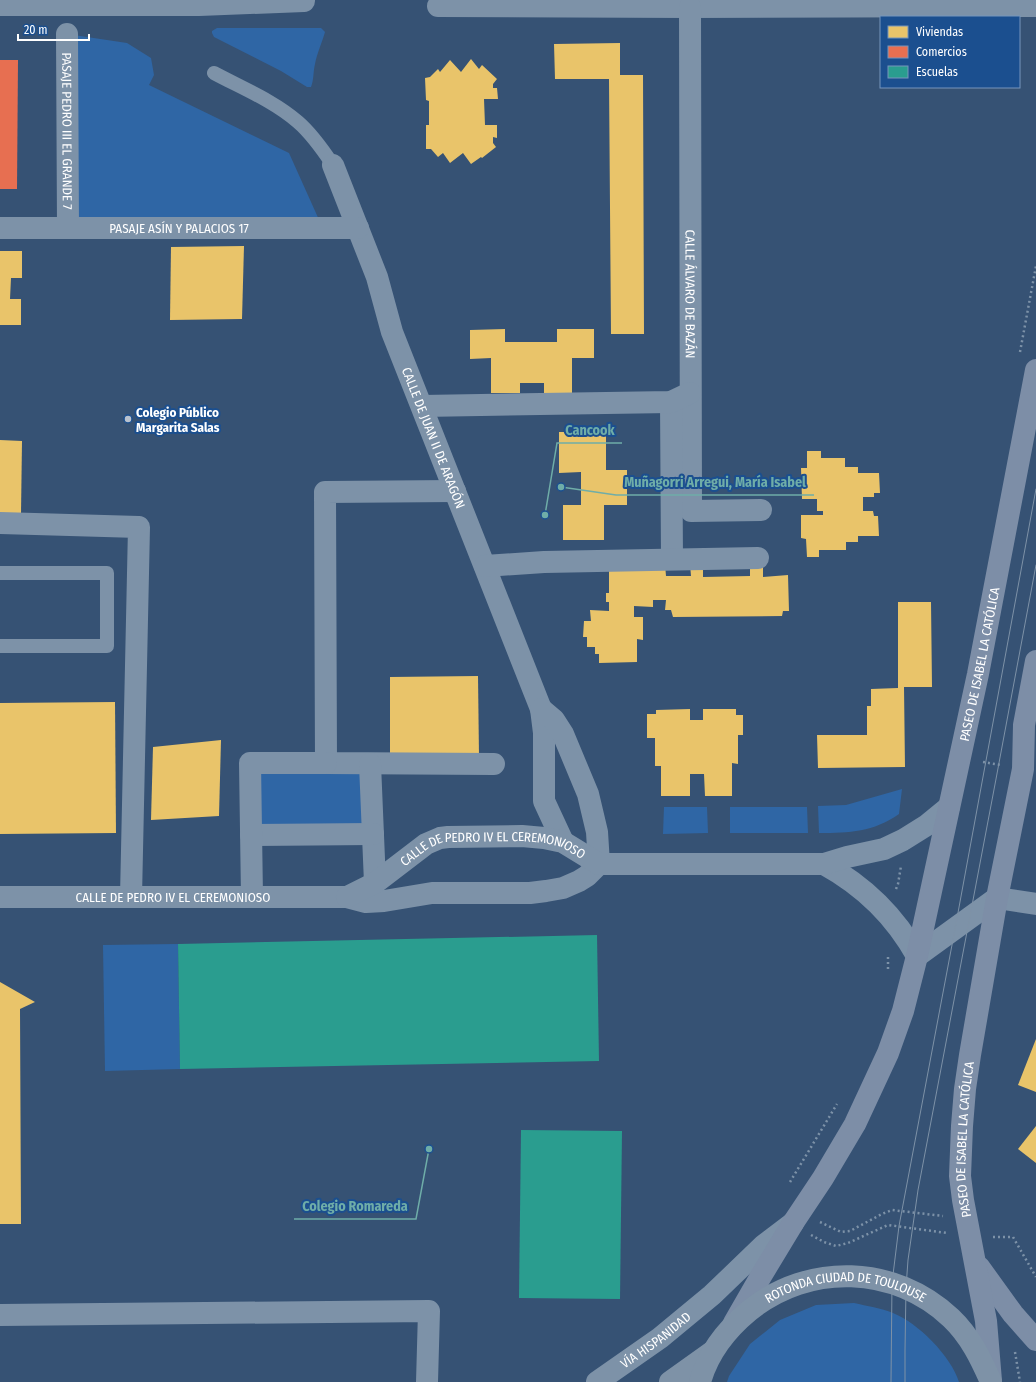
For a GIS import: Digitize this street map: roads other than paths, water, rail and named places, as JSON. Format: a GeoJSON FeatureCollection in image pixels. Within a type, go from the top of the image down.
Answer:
{"type":"FeatureCollection","features":[{"type":"Feature","properties":{"kind":"highway","name":"ROTONDA CIUDAD DE TOULOUSE"},"geometry":{"type":"LineString","coordinates":[[700,1382],[713,1352],[723,1337],[734,1324],[762,1301],[794,1285],[819,1278],[844,1276],[868,1278],[892,1283],[906,1288],[932,1303],[951,1319],[968,1338],[982,1360],[991,1382]]}},
{"type":"Feature","properties":{"kind":"highway"},"geometry":{"type":"LineString","coordinates":[[670,1382],[713,1352]]}},
{"type":"Feature","properties":{"kind":"main road","name":"PASEO DE ISABEL LA CATÓLICA"},"geometry":{"type":"LineString","coordinates":[[734,1324],[797,1217],[841,1148],[877,1079],[904,1011],[978,674],[1036,370]]}},
{"type":"Feature","properties":{"kind":"main road","name":"PASEO DE ISABEL LA CATÓLICA"},"geometry":{"type":"LineString","coordinates":[[991,1382],[986,1321],[975,1261],[960,1227],[963,1200],[960,1176],[965,1089],[997,898],[1023,769],[1024,725],[1036,662]]}},
{"type":"Feature","properties":{"kind":"main road"},"geometry":{"type":"LineString","coordinates":[[975,1261],[1013,1314],[1036,1340]]}},
{"type":"Feature","properties":{"kind":"street"},"geometry":{"type":"LineString","coordinates":[[0,5],[199,5],[304,1]]}},
{"type":"Feature","properties":{"kind":"street"},"geometry":{"type":"LineString","coordinates":[[438,6],[1036,6]]}},
{"type":"Feature","properties":{"kind":"street","name":"CALLE ÁLVARO DE BAZÁN"},"geometry":{"type":"LineString","coordinates":[[690,7],[681,397],[691,511],[761,510]]}},
{"type":"Feature","properties":{"kind":"street","name":"PASAJE PEDRO III EL GRANDE 7"},"geometry":{"type":"LineString","coordinates":[[67,34],[68,228]]}},
{"type":"Feature","properties":{"kind":"street","name":"CALLE DE JUAN II DE ARAGÓN"},"geometry":{"type":"LineString","coordinates":[[333,164],[377,277],[392,332],[541,709],[544,733],[544,801],[563,842]]}},
{"type":"Feature","properties":{"kind":"street","name":"PASAJE ASÍN Y PALACIOS 17"},"geometry":{"type":"LineString","coordinates":[[0,228],[358,228]]}},
{"type":"Feature","properties":{"kind":"street"},"geometry":{"type":"LineString","coordinates":[[422,406],[681,397],[672,559]]}},
{"type":"Feature","properties":{"kind":"street"},"geometry":{"type":"LineString","coordinates":[[326,763],[325,492],[455,491]]}},
{"type":"Feature","properties":{"kind":"street"},"geometry":{"type":"LineString","coordinates":[[0,523],[139,527],[131,897]]}},
{"type":"Feature","properties":{"kind":"street"},"geometry":{"type":"LineString","coordinates":[[485,566],[544,562],[758,558]]}},
{"type":"Feature","properties":{"kind":"street","name":"CALLE DE JUAN II DE ARAGÓN"},"geometry":{"type":"LineString","coordinates":[[541,709],[554,720],[563,734],[588,794],[597,832],[600,864]]}},
{"type":"Feature","properties":{"kind":"street"},"geometry":{"type":"LineString","coordinates":[[252,897],[250,763],[494,764]]}},
{"type":"Feature","properties":{"kind":"street"},"geometry":{"type":"LineString","coordinates":[[370,764],[375,883]]}},
{"type":"Feature","properties":{"kind":"street"},"geometry":{"type":"LineString","coordinates":[[522,836],[544,801]]}},
{"type":"Feature","properties":{"kind":"street","name":"CALLE DE PEDRO IV EL CEREMONIOSO"},"geometry":{"type":"LineString","coordinates":[[347,897],[375,883],[426,844],[440,838],[522,836],[544,838],[563,842],[600,864],[824,864],[847,857],[875,852],[896,844],[927,825],[949,807]]}},
{"type":"Feature","properties":{"kind":"street"},"geometry":{"type":"LineString","coordinates":[[251,835],[372,834]]}},
{"type":"Feature","properties":{"kind":"street","name":"CALLE DE PEDRO IV EL CEREMONIOSO"},"geometry":{"type":"LineString","coordinates":[[0,897],[347,897],[366,902],[432,893],[530,893],[564,888],[587,876],[600,864]]}},
{"type":"Feature","properties":{"kind":"street"},"geometry":{"type":"LineString","coordinates":[[824,864],[854,882],[881,906],[905,936],[917,956],[997,898],[1036,904]]}},
{"type":"Feature","properties":{"kind":"street","name":"VÍA HISPANIDAD"},"geometry":{"type":"LineString","coordinates":[[597,1382],[660,1338],[712,1295],[764,1245],[797,1217]]}},
{"type":"Feature","properties":{"kind":"street"},"geometry":{"type":"LineString","coordinates":[[712,1295],[794,1285]]}},
{"type":"Feature","properties":{"kind":"street"},"geometry":{"type":"LineString","coordinates":[[0,1315],[429,1311],[427,1382]]}},
{"type":"Feature","properties":{"kind":"lane"},"geometry":{"type":"LineString","coordinates":[[214,73],[287,113],[309,133],[333,164]]}},
{"type":"Feature","properties":{"kind":"lane"},"geometry":{"type":"LineString","coordinates":[[0,573],[107,573],[107,646],[0,646]]}},
{"type":"Feature","properties":{"kind":"tram line"},"geometry":{"type":"LineString","coordinates":[[891,1382],[892,1283],[899,1226],[1036,489]]}},
{"type":"Feature","properties":{"kind":"tram line"},"geometry":{"type":"LineString","coordinates":[[905,1382],[906,1288],[908,1260],[918,1190],[1036,565]]}},
{"type":"Feature","properties":{"kind":"place","name":"Colegio Público Margarita Salas"},"geometry":{"type":"Point","coordinates":[128,419]}},
{"type":"Feature","properties":{"kind":"place","name":"Muñagorri Arregui, María Isabel"},"geometry":{"type":"Point","coordinates":[561,487]}},
{"type":"Feature","properties":{"kind":"place","name":"Cancook"},"geometry":{"type":"Point","coordinates":[545,515]}},
{"type":"Feature","properties":{"kind":"place","name":"Colegio Romareda"},"geometry":{"type":"Point","coordinates":[429,1149]}}]}
